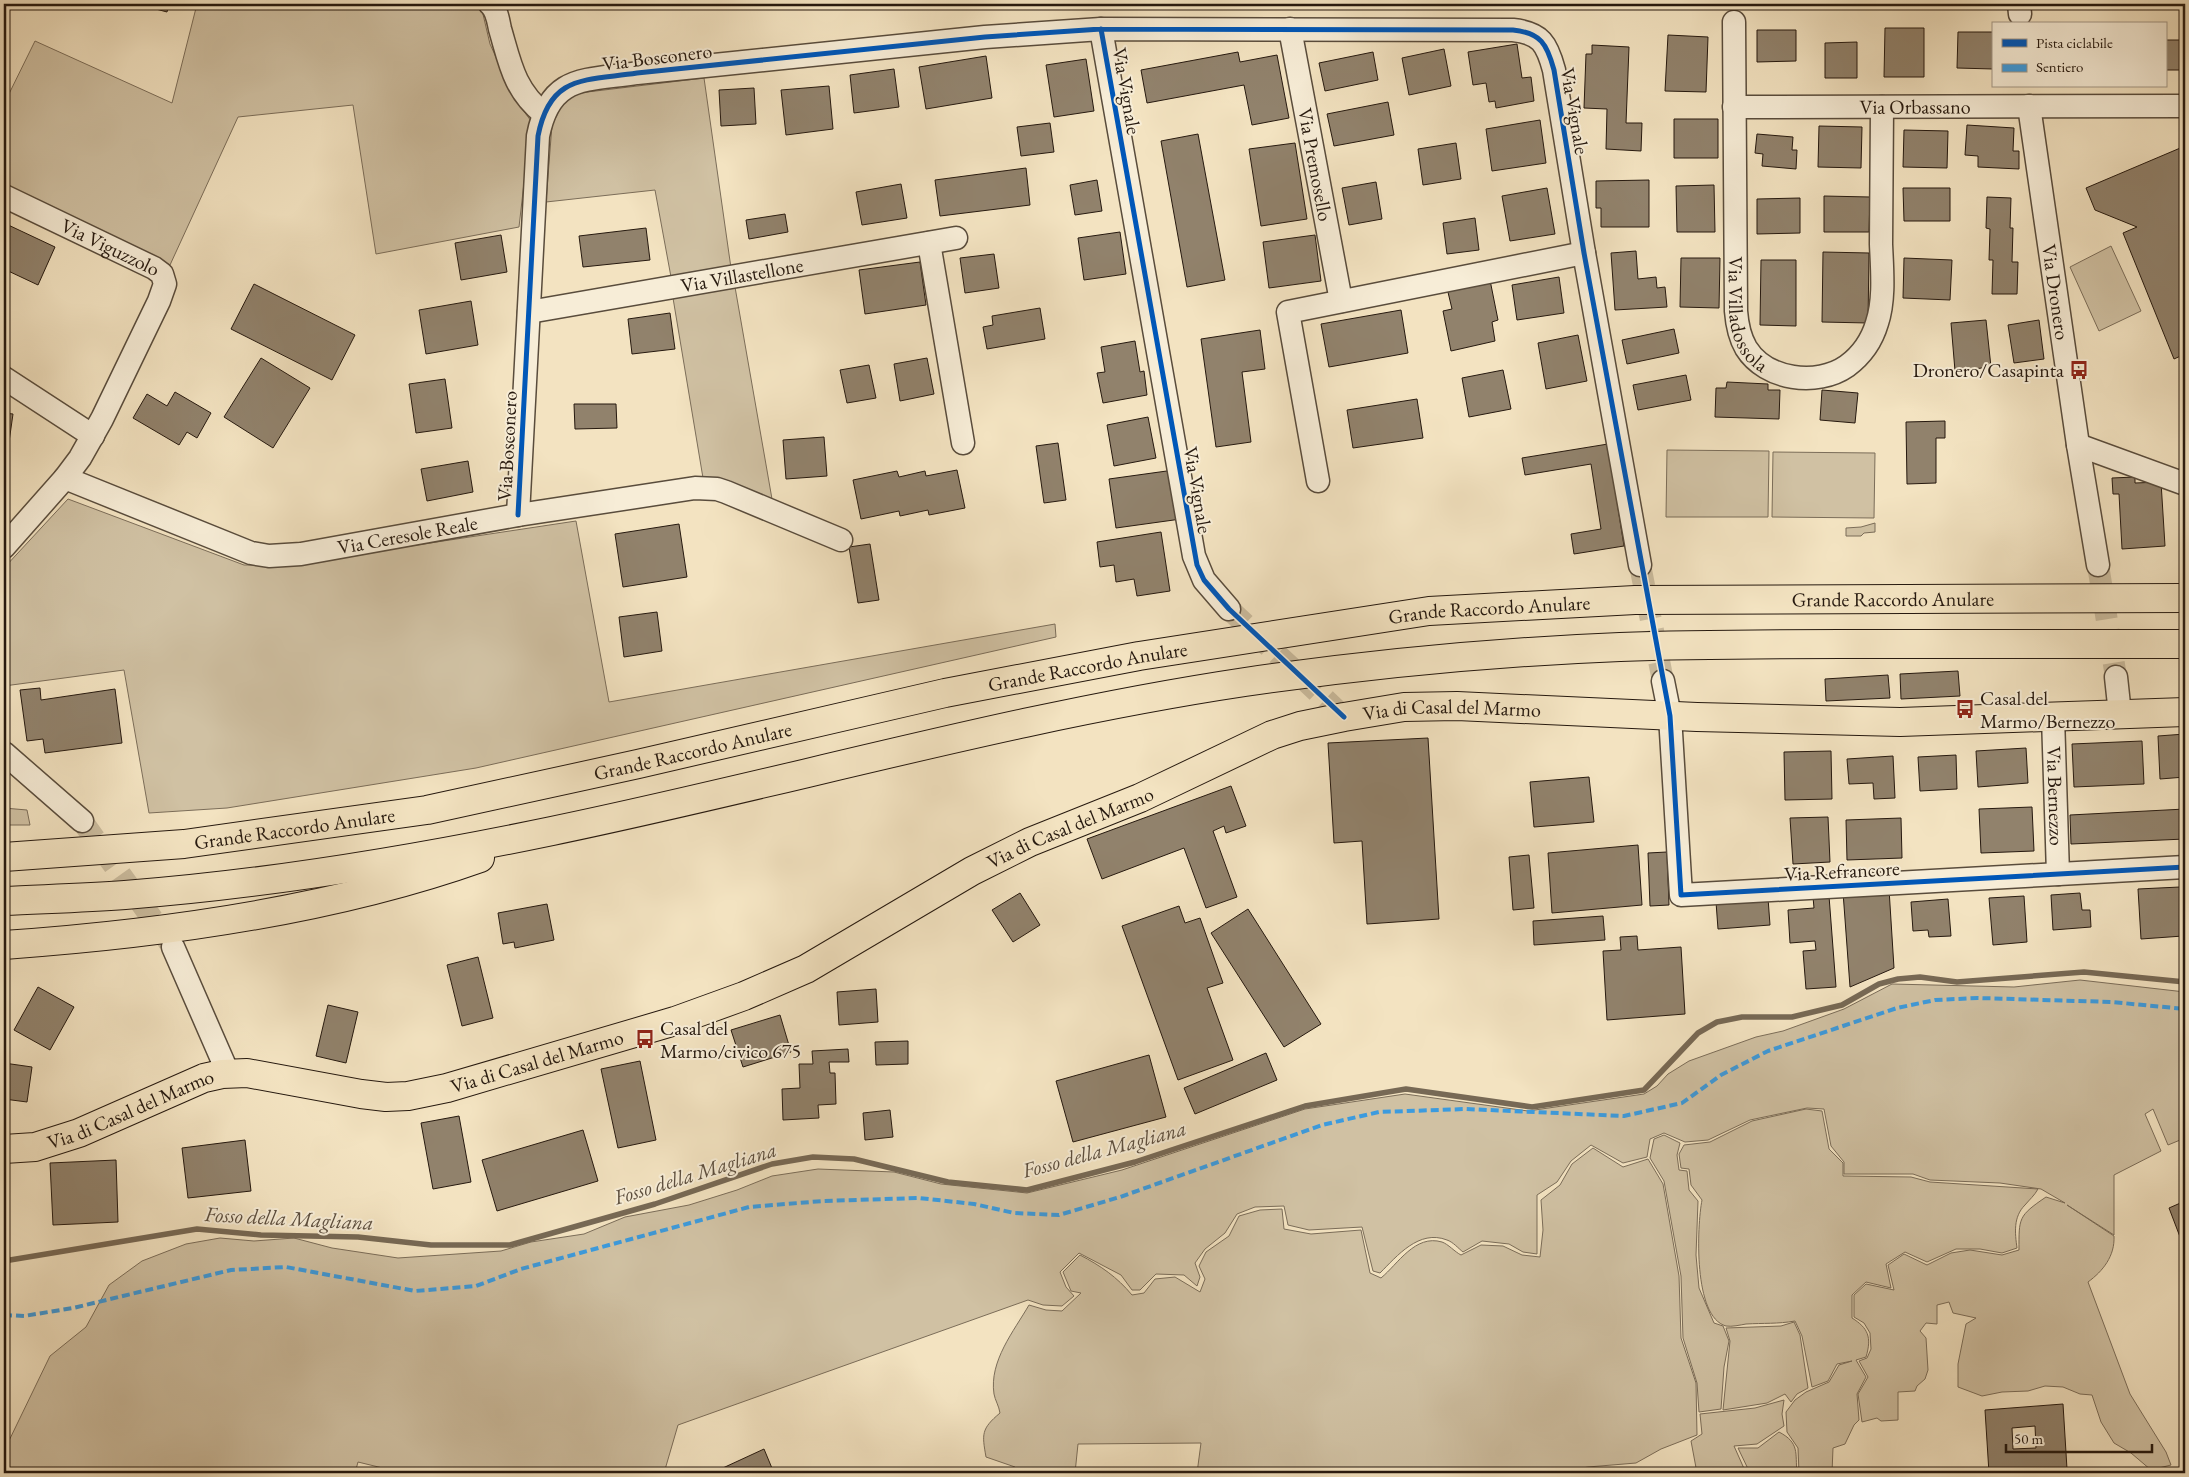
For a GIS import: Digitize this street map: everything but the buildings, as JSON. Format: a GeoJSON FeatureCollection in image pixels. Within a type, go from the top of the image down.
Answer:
{"type":"FeatureCollection","features":[{"type":"Feature","properties":{"kind":"main road","name":"Grande Raccordo Anulare"},"geometry":{"type":"LineString","coordinates":[[4,857],[184,844],[427,810],[945,694],[1139,656],[1429,611],[1635,600],[2185,598]]}},
{"type":"Feature","properties":{"kind":"main road"},"geometry":{"type":"LineString","coordinates":[[4,901],[124,895],[329,872],[548,832],[652,810],[917,746],[1145,699],[1247,682],[1358,668],[1473,656],[1626,646],[1755,644],[2185,644]]}},
{"type":"Feature","properties":{"kind":"main road","name":"Via di Casal del Marmo"},"geometry":{"type":"LineString","coordinates":[[4,1149],[35,1147],[71,1136],[204,1078],[228,1073],[247,1073],[361,1094],[396,1098],[447,1088],[675,1020],[744,996],[806,969],[972,871],[1030,842],[1140,798],[1196,773],[1257,742],[1300,726],[1404,707],[1457,706],[1670,716],[1900,722],[2185,712]]}},
{"type":"Feature","properties":{"kind":"main road"},"geometry":{"type":"LineString","coordinates":[[4,945],[173,929],[272,912],[385,887],[433,874],[548,832]]}},
{"type":"Feature","properties":{"kind":"street"},"geometry":{"type":"LineString","coordinates":[[490,4],[496,15],[514,76],[520,89],[544,114]]}},
{"type":"Feature","properties":{"kind":"street","name":"Via Villadossola"},"geometry":{"type":"LineString","coordinates":[[1734,22],[1736,311],[1739,333],[1746,348],[1760,363],[1774,371],[1796,378],[1822,376],[1847,366],[1868,344],[1877,324],[1881,302],[1882,274],[1882,107]]}},
{"type":"Feature","properties":{"kind":"street","name":"Via Bosconero"},"geometry":{"type":"LineString","coordinates":[[518,515],[536,151],[544,114],[554,96],[564,87],[637,73],[985,37],[1101,29]]}},
{"type":"Feature","properties":{"kind":"street","name":"Via Vignale"},"geometry":{"type":"LineString","coordinates":[[1229,608],[1204,580],[1194,556],[1101,29],[1513,30],[1535,35],[1545,46],[1554,70],[1584,253],[1640,565]]}},
{"type":"Feature","properties":{"kind":"street","name":"Via Premosello"},"geometry":{"type":"LineString","coordinates":[[1290,29],[1341,301]]}},
{"type":"Feature","properties":{"kind":"street","name":"Via Dronero"},"geometry":{"type":"LineString","coordinates":[[2029,106],[2078,445],[2098,565]]}},
{"type":"Feature","properties":{"kind":"street","name":"Via Orbassano"},"geometry":{"type":"LineString","coordinates":[[1734,107],[2185,106]]}},
{"type":"Feature","properties":{"kind":"street","name":"Via Viguzzolo"},"geometry":{"type":"LineString","coordinates":[[4,196],[154,268],[161,272],[164,278],[165,287],[159,301],[93,436]]}},
{"type":"Feature","properties":{"kind":"street","name":"Via Villastellone"},"geometry":{"type":"LineString","coordinates":[[529,312],[956,238]]}},
{"type":"Feature","properties":{"kind":"street"},"geometry":{"type":"LineString","coordinates":[[929,243],[963,443]]}},
{"type":"Feature","properties":{"kind":"street"},"geometry":{"type":"LineString","coordinates":[[1318,481],[1288,312],[1584,253]]}},
{"type":"Feature","properties":{"kind":"street"},"geometry":{"type":"LineString","coordinates":[[4,378],[93,436],[65,478],[4,547]]}},
{"type":"Feature","properties":{"kind":"street"},"geometry":{"type":"LineString","coordinates":[[2078,445],[2185,484]]}},
{"type":"Feature","properties":{"kind":"street","name":"Via Ceresole Reale"},"geometry":{"type":"LineString","coordinates":[[65,478],[232,546],[270,556],[301,554],[518,515],[695,488],[707,488],[726,492],[841,540]]}},
{"type":"Feature","properties":{"kind":"street"},"geometry":{"type":"LineString","coordinates":[[2116,677],[2120,714]]}},
{"type":"Feature","properties":{"kind":"street"},"geometry":{"type":"LineString","coordinates":[[1663,681],[1670,716]]}},
{"type":"Feature","properties":{"kind":"street","name":"Via Refrancore"},"geometry":{"type":"LineString","coordinates":[[1670,716],[1681,895],[2185,867]]}},
{"type":"Feature","properties":{"kind":"street","name":"Via Bernezzo"},"geometry":{"type":"LineString","coordinates":[[2053,717],[2058,874]]}},
{"type":"Feature","properties":{"kind":"street"},"geometry":{"type":"LineString","coordinates":[[4,752],[82,821]]}},
{"type":"Feature","properties":{"kind":"street"},"geometry":{"type":"LineString","coordinates":[[173,947],[228,1073]]}},
{"type":"Feature","properties":{"kind":"shaded area"},"geometry":{"type":"Polygon","coordinates":[[[197,4],[458,4],[482,10],[490,44],[515,99],[531,121],[519,227],[376,254],[353,105],[238,117],[170,265],[4,187],[4,104],[35,41],[172,103],[197,4]]]}},
{"type":"Feature","properties":{"kind":"shaded area"},"geometry":{"type":"Polygon","coordinates":[[[1250,4],[1336,4],[1336,8],[1250,8],[1250,4]]]}},
{"type":"Feature","properties":{"kind":"shaded area"},"geometry":{"type":"Polygon","coordinates":[[[704,78],[731,268],[671,277],[655,190],[546,202],[552,125],[566,96],[704,78]]]}},
{"type":"Feature","properties":{"kind":"shaded area"},"geometry":{"type":"Polygon","coordinates":[[[2111,246],[2141,311],[2099,331],[2070,267],[2111,246]]]}},
{"type":"Feature","properties":{"kind":"shaded area"},"geometry":{"type":"Polygon","coordinates":[[[735,287],[772,499],[703,478],[673,298],[735,287]]]}},
{"type":"Feature","properties":{"kind":"shaded area"},"geometry":{"type":"Polygon","coordinates":[[[1667,450],[1769,451],[1768,517],[1666,517],[1667,450]]]}},
{"type":"Feature","properties":{"kind":"shaded area"},"geometry":{"type":"Polygon","coordinates":[[[1773,452],[1875,453],[1874,518],[1772,517],[1773,452]]]}},
{"type":"Feature","properties":{"kind":"shaded area"},"geometry":{"type":"Polygon","coordinates":[[[68,499],[244,565],[284,565],[576,521],[609,702],[1055,624],[1056,637],[476,768],[227,808],[149,813],[124,670],[4,686],[4,568],[68,499]]]}},
{"type":"Feature","properties":{"kind":"shaded area"},"geometry":{"type":"Polygon","coordinates":[[[1875,523],[1875,532],[1864,533],[1861,536],[1846,536],[1846,528],[1861,527],[1875,523]]]}},
{"type":"Feature","properties":{"kind":"shaded area"},"geometry":{"type":"Polygon","coordinates":[[[4,808],[27,810],[30,825],[4,825],[4,808]]]}},
{"type":"Feature","properties":{"kind":"shaded area"},"geometry":{"type":"Polygon","coordinates":[[[2080,980],[2185,992],[2185,1138],[2168,1145],[2153,1109],[2145,1114],[2161,1151],[2114,1175],[2114,1235],[2067,1205],[2114,1236],[2114,1243],[2107,1262],[2099,1273],[2088,1282],[2130,1394],[2166,1452],[2171,1465],[2151,1470],[2131,1453],[2114,1443],[2101,1422],[2092,1395],[2080,1394],[2063,1387],[2045,1386],[2028,1391],[2002,1392],[1982,1396],[1958,1387],[1958,1364],[1966,1324],[1976,1318],[1953,1313],[1949,1302],[1937,1305],[1937,1324],[1926,1323],[1920,1331],[1926,1338],[1928,1370],[1925,1379],[1917,1386],[1915,1391],[1898,1392],[1898,1420],[1881,1421],[1877,1418],[1862,1422],[1858,1394],[1868,1377],[1859,1361],[1867,1358],[1871,1349],[1870,1333],[1864,1323],[1854,1317],[1854,1295],[1866,1284],[1894,1290],[1888,1265],[1904,1254],[1927,1265],[1951,1253],[1970,1250],[2002,1255],[2019,1250],[2020,1224],[2025,1214],[2046,1197],[2065,1203],[2041,1189],[2000,1183],[1930,1180],[1913,1174],[1844,1174],[1844,1162],[1831,1146],[1824,1109],[1807,1108],[1750,1120],[1708,1140],[1685,1142],[1664,1133],[1650,1139],[1647,1157],[1623,1163],[1591,1145],[1571,1161],[1557,1182],[1537,1195],[1537,1254],[1523,1252],[1509,1244],[1482,1241],[1463,1252],[1447,1240],[1427,1238],[1409,1246],[1380,1273],[1373,1271],[1362,1227],[1309,1230],[1288,1225],[1284,1206],[1255,1207],[1237,1214],[1225,1233],[1205,1249],[1195,1263],[1200,1277],[1197,1286],[1184,1275],[1156,1274],[1140,1290],[1132,1290],[1121,1275],[1079,1253],[1060,1272],[1066,1287],[1074,1296],[1062,1306],[1043,1305],[1028,1300],[678,1425],[664,1473],[403,1473],[358,1462],[355,1473],[4,1473],[4,1451],[50,1356],[86,1327],[109,1285],[142,1261],[186,1244],[220,1238],[254,1241],[294,1238],[332,1248],[398,1258],[501,1251],[531,1242],[584,1234],[625,1217],[689,1205],[737,1190],[772,1176],[818,1169],[894,1172],[941,1184],[1027,1193],[1122,1170],[1305,1109],[1405,1094],[1528,1111],[1644,1094],[1657,1086],[1668,1074],[1689,1061],[1844,1009],[1892,984],[2014,987],[2080,980]]]}},
{"type":"Feature","properties":{"kind":"shaded area"},"geometry":{"type":"Polygon","coordinates":[[[1806,1109],[1822,1111],[1829,1149],[1843,1163],[1843,1176],[1911,1177],[1930,1182],[2038,1189],[2018,1215],[2015,1231],[2017,1248],[2002,1253],[1980,1249],[1956,1249],[1927,1262],[1905,1252],[1886,1264],[1891,1288],[1866,1282],[1852,1295],[1852,1318],[1865,1329],[1869,1344],[1866,1357],[1856,1360],[1866,1377],[1857,1394],[1859,1420],[1854,1425],[1845,1444],[1833,1448],[1832,1473],[1799,1473],[1798,1448],[1787,1432],[1786,1412],[1795,1400],[1806,1392],[1829,1382],[1839,1365],[1852,1361],[1837,1364],[1828,1381],[1812,1387],[1802,1336],[1795,1321],[1726,1326],[1715,1319],[1708,1306],[1700,1269],[1699,1229],[1702,1200],[1691,1185],[1689,1169],[1681,1168],[1679,1154],[1684,1145],[1710,1142],[1752,1121],[1806,1109]]]}},
{"type":"Feature","properties":{"kind":"shaded area"},"geometry":{"type":"Polygon","coordinates":[[[1664,1135],[1680,1143],[1677,1155],[1679,1170],[1687,1171],[1689,1190],[1698,1201],[1696,1255],[1699,1288],[1714,1323],[1723,1326],[1729,1341],[1724,1367],[1721,1409],[1699,1412],[1697,1383],[1683,1338],[1681,1276],[1664,1181],[1650,1158],[1654,1139],[1664,1135]]]}},
{"type":"Feature","properties":{"kind":"shaded area"},"geometry":{"type":"Polygon","coordinates":[[[1593,1148],[1623,1167],[1648,1159],[1663,1184],[1679,1276],[1681,1338],[1696,1383],[1697,1435],[1661,1449],[1636,1463],[1588,1467],[1555,1473],[1197,1473],[1201,1443],[1078,1444],[1075,1473],[1012,1473],[1015,1467],[986,1457],[984,1432],[989,1423],[1000,1413],[994,1394],[993,1382],[995,1370],[1004,1347],[1029,1305],[1046,1310],[1062,1311],[1081,1293],[1071,1291],[1063,1272],[1080,1255],[1108,1272],[1132,1295],[1144,1293],[1155,1279],[1175,1277],[1200,1292],[1205,1279],[1199,1266],[1206,1252],[1229,1236],[1239,1216],[1260,1210],[1282,1209],[1284,1229],[1311,1234],[1361,1230],[1370,1273],[1381,1278],[1415,1246],[1423,1242],[1442,1242],[1461,1255],[1481,1245],[1503,1246],[1522,1255],[1540,1257],[1543,1230],[1541,1200],[1560,1185],[1572,1164],[1593,1148]]]}},
{"type":"Feature","properties":{"kind":"shaded area"},"geometry":{"type":"Polygon","coordinates":[[[1794,1322],[1800,1335],[1808,1388],[1797,1394],[1791,1402],[1785,1394],[1767,1403],[1723,1410],[1730,1341],[1726,1328],[1781,1326],[1794,1322]]]}},
{"type":"Feature","properties":{"kind":"shaded area"},"geometry":{"type":"Polygon","coordinates":[[[1784,1400],[1782,1414],[1784,1426],[1757,1444],[1734,1446],[1746,1473],[1697,1473],[1691,1441],[1702,1434],[1700,1414],[1755,1408],[1784,1400]]]}},
{"type":"Feature","properties":{"kind":"shaded area"},"geometry":{"type":"Polygon","coordinates":[[[1779,1432],[1790,1440],[1795,1449],[1797,1473],[1750,1473],[1738,1448],[1758,1448],[1779,1432]]]}},
{"type":"Feature","properties":{"kind":"waterway","name":"Fosso della Magliana"},"geometry":{"type":"LineString","coordinates":[[4,1261],[197,1229],[261,1235],[358,1237],[431,1245],[510,1245],[655,1204],[772,1164],[813,1157],[854,1159],[948,1182],[1027,1190],[1135,1162],[1305,1106],[1406,1089],[1532,1107],[1644,1090],[1698,1033],[1717,1022],[1742,1017],[1792,1017],[1842,1005],[1879,984],[1898,979],[1920,977],[1957,982],[2084,972],[2185,982]]}},
{"type":"Feature","properties":{"kind":"tunnel"},"geometry":{"type":"LineString","coordinates":[[1640,565],[1663,681]]}},
{"type":"Feature","properties":{"kind":"tunnel"},"geometry":{"type":"LineString","coordinates":[[2098,565],[2116,677]]}},
{"type":"Feature","properties":{"kind":"tunnel"},"geometry":{"type":"LineString","coordinates":[[1229,609],[1344,717]]}},
{"type":"Feature","properties":{"kind":"tunnel"},"geometry":{"type":"LineString","coordinates":[[82,821],[169,942]]}},
{"type":"Feature","properties":{"kind":"marked path"},"geometry":{"type":"LineString","coordinates":[[4,1315],[24,1316],[73,1308],[231,1270],[286,1267],[415,1291],[476,1286],[521,1269],[749,1207],[823,1201],[919,1198],[974,1204],[1014,1213],[1059,1215],[1120,1197],[1322,1125],[1379,1112],[1466,1109],[1624,1116],[1682,1103],[1721,1075],[1768,1051],[1897,1008],[1935,1000],[1978,998],[2112,1002],[2185,1009]]}},
{"type":"Feature","properties":{"kind":"cycle path"},"geometry":{"type":"LineString","coordinates":[[518,515],[538,136],[551,101],[561,91],[572,84],[586,80],[637,73],[985,37],[1101,29]]}},
{"type":"Feature","properties":{"kind":"cycle path"},"geometry":{"type":"LineString","coordinates":[[1344,717],[1229,609],[1204,580],[1197,565],[1101,29],[1513,30],[1530,34],[1541,41],[1549,53],[1554,70],[1584,253],[1670,716],[1681,895],[2185,867]]}},
{"type":"Feature","properties":{"kind":"place","name":"Dronero/Casapinta"},"geometry":{"type":"Point","coordinates":[2079,370]}},
{"type":"Feature","properties":{"kind":"place","name":"Casal del Marmo/Bernezzo"},"geometry":{"type":"Point","coordinates":[1965,709]}},
{"type":"Feature","properties":{"kind":"place","name":"Casal del Marmo/civico 675"},"geometry":{"type":"Point","coordinates":[645,1039]}}]}
